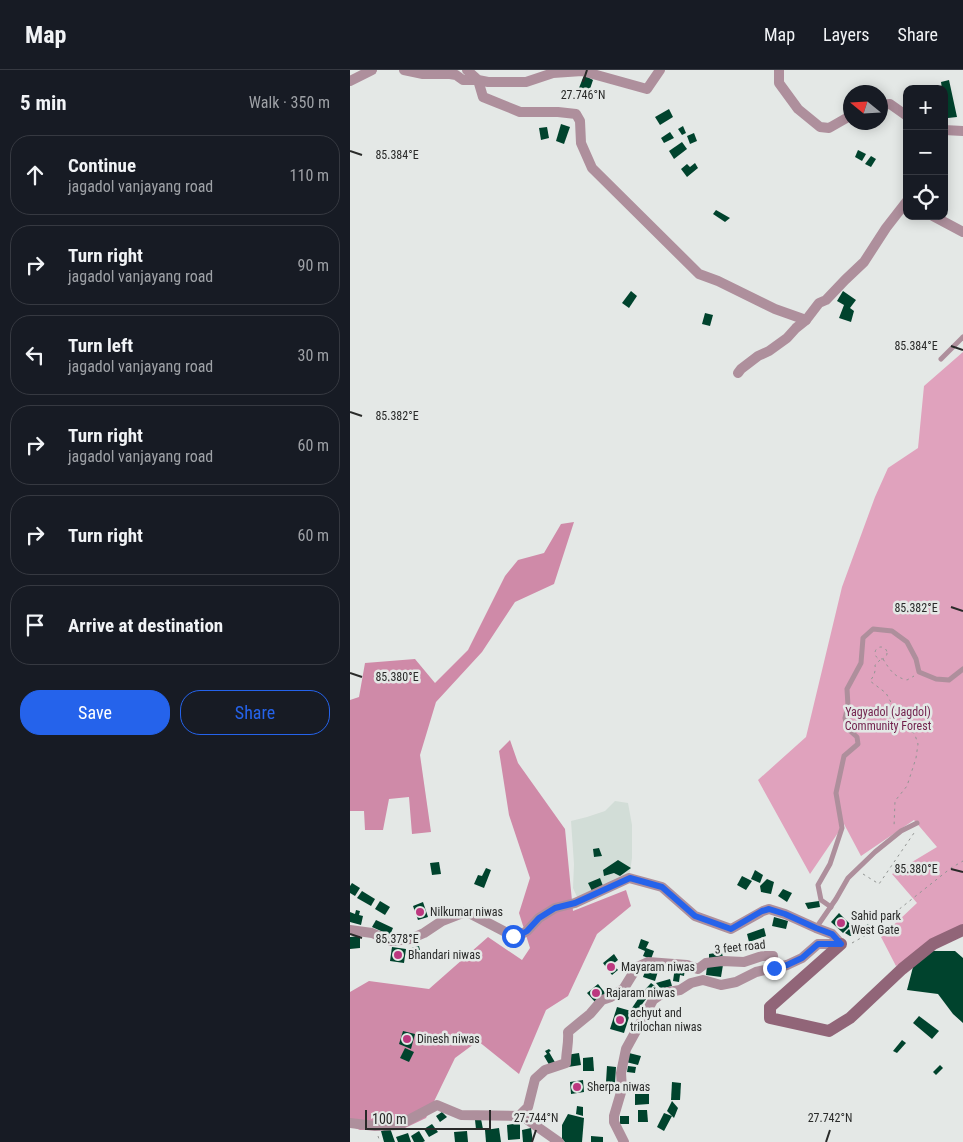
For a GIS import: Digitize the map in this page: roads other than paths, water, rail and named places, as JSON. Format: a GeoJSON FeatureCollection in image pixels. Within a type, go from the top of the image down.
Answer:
{"type":"FeatureCollection","features":[{"type":"Feature","properties":{"kind":"street"},"geometry":{"type":"LineString","coordinates":[[350,81],[372,70]]}},
{"type":"Feature","properties":{"kind":"street"},"geometry":{"type":"LineString","coordinates":[[404,70],[423,74],[450,74],[456,75],[463,80],[488,82],[526,82],[552,73],[582,71],[647,89],[660,70]]}},
{"type":"Feature","properties":{"kind":"street"},"geometry":{"type":"LineString","coordinates":[[467,70],[478,80],[483,97],[520,112],[576,114],[580,121],[581,143],[592,168],[699,274],[718,281],[775,309],[806,320]]}},
{"type":"Feature","properties":{"kind":"street"},"geometry":{"type":"LineString","coordinates":[[779,70],[779,83],[784,90],[798,109],[820,127],[829,128],[843,120]]}},
{"type":"Feature","properties":{"kind":"street"},"geometry":{"type":"LineString","coordinates":[[888,104],[903,113]]}},
{"type":"Feature","properties":{"kind":"street"},"geometry":{"type":"LineString","coordinates":[[948,130],[963,131]]}},
{"type":"Feature","properties":{"kind":"street"},"geometry":{"type":"LineString","coordinates":[[738,373],[758,356],[787,338],[806,320],[819,303],[826,300],[864,262],[886,228],[903,207]]}},
{"type":"Feature","properties":{"kind":"street"},"geometry":{"type":"LineString","coordinates":[[940,220],[963,232]]}},
{"type":"Feature","properties":{"kind":"street"},"geometry":{"type":"LineString","coordinates":[[350,930],[372,933],[391,940],[410,939],[465,912],[513,936],[520,935],[527,931],[539,918],[555,908],[575,903],[630,878],[662,887],[695,916],[731,929],[769,909],[832,934],[841,944]]}},
{"type":"Feature","properties":{"kind":"street"},"geometry":{"type":"LineString","coordinates":[[841,944],[770,1007],[770,1018],[828,1031],[850,1018],[902,969],[933,944],[963,930]]}},
{"type":"Feature","properties":{"kind":"street"},"geometry":{"type":"LineString","coordinates":[[621,1139],[614,1122],[614,1116],[622,1089],[622,1073],[626,1049],[653,1000],[663,993],[680,990],[691,983],[703,980],[721,986],[736,982],[756,972],[787,965],[802,958],[818,944],[841,944]]}},
{"type":"Feature","properties":{"kind":"street","name":"3 feet road"},"geometry":{"type":"LineString","coordinates":[[519,1116],[528,1107],[535,1079],[545,1070],[566,1063],[566,1051],[569,1042],[568,1032],[590,1014],[602,1000],[611,997],[624,988],[637,967],[648,962],[687,965],[698,969],[706,963],[722,961],[744,962],[762,956],[773,956],[774,968]]}},
{"type":"Feature","properties":{"kind":"street"},"geometry":{"type":"LineString","coordinates":[[350,1123],[375,1126],[399,1125],[437,1105],[461,1115],[522,1116],[559,1142]]}},
{"type":"Feature","properties":{"kind":"lane"},"geometry":{"type":"LineString","coordinates":[[941,359],[963,338]]}},
{"type":"Feature","properties":{"kind":"lane"},"geometry":{"type":"LineString","coordinates":[[831,907],[821,900],[818,886],[830,864],[842,828],[836,793],[844,756],[858,744],[857,737],[848,729],[845,718],[848,706],[847,689],[861,663],[863,638],[873,629],[892,631],[907,642],[920,672],[936,679],[949,680],[963,669]]}},
{"type":"Feature","properties":{"kind":"lane"},"geometry":{"type":"LineString","coordinates":[[816,928],[848,878],[875,852],[901,831],[917,823]]}},
{"type":"Feature","properties":{"kind":"place","name":"Nilkumar niwas"},"geometry":{"type":"Point","coordinates":[420,912]}},
{"type":"Feature","properties":{"kind":"place","name":"Sahid park West Gate"},"geometry":{"type":"Point","coordinates":[841,923]}},
{"type":"Feature","properties":{"kind":"place","name":"Bhandari niwas"},"geometry":{"type":"Point","coordinates":[398,955]}},
{"type":"Feature","properties":{"kind":"place","name":"Mayaram niwas"},"geometry":{"type":"Point","coordinates":[611,967]}},
{"type":"Feature","properties":{"kind":"place","name":"Rajaram niwas"},"geometry":{"type":"Point","coordinates":[596,993]}},
{"type":"Feature","properties":{"kind":"place","name":"achyut and trilochan niwas"},"geometry":{"type":"Point","coordinates":[620,1020]}},
{"type":"Feature","properties":{"kind":"place","name":"Dinesh niwas"},"geometry":{"type":"Point","coordinates":[407,1039]}},
{"type":"Feature","properties":{"kind":"place","name":"Sherpa niwas"},"geometry":{"type":"Point","coordinates":[577,1087]}},
{"type":"Feature","properties":{"kind":"park label","name":"Yagyadol (Jagdol) Community Forest"},"geometry":{"type":"Point","coordinates":[888,719]}}]}
